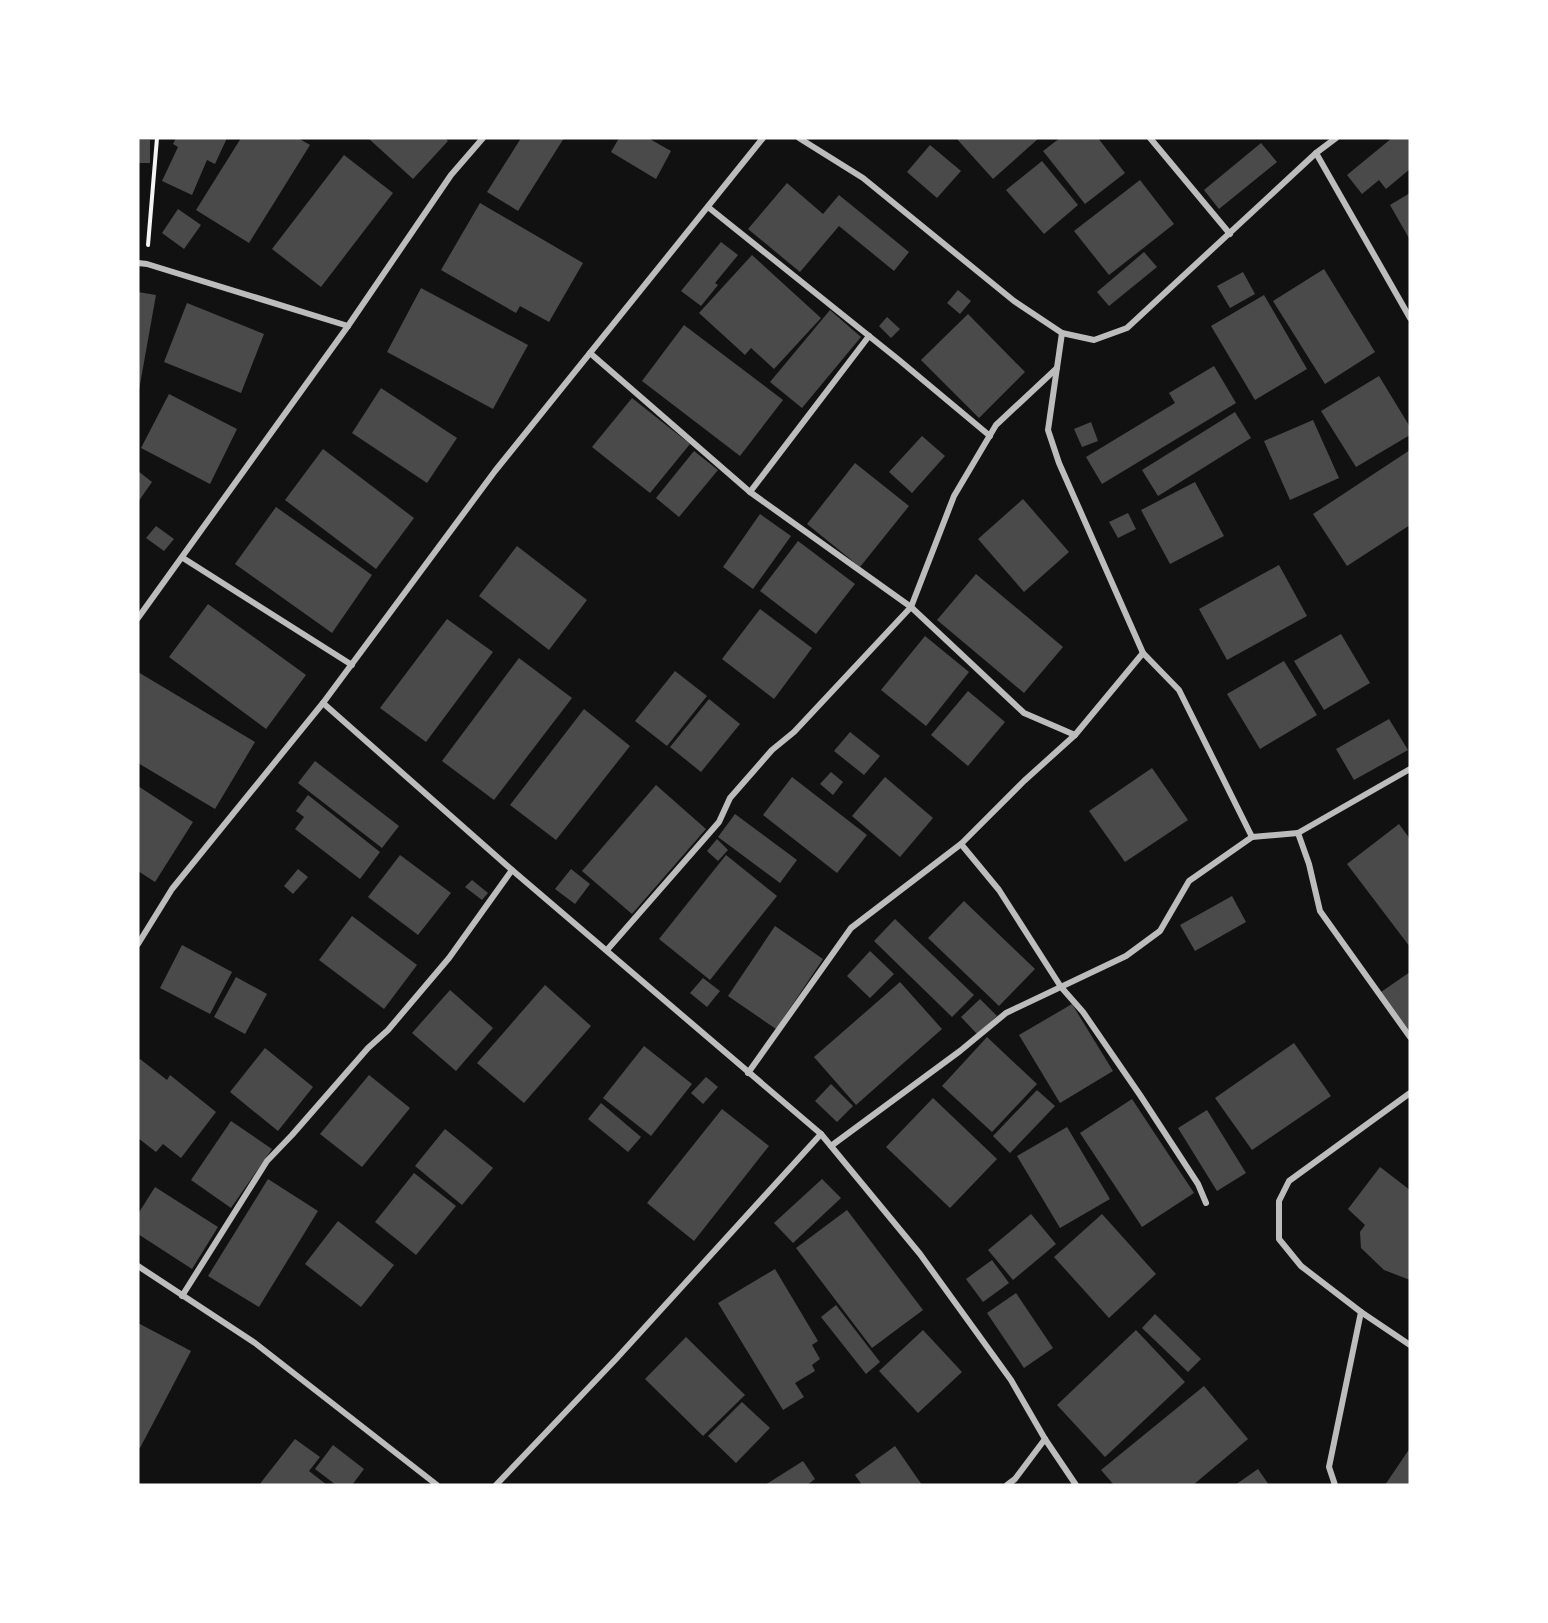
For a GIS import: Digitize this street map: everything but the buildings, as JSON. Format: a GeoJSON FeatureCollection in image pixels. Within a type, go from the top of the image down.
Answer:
{"type":"FeatureCollection","features":[{"type":"Feature","properties":{"kind":"street"},"geometry":{"type":"LineString","coordinates":[[138,618],[348,326],[451,176],[483,138]]}},
{"type":"Feature","properties":{"kind":"street"},"geometry":{"type":"LineString","coordinates":[[138,944],[172,889],[323,703],[495,471],[763,138]]}},
{"type":"Feature","properties":{"kind":"street"},"geometry":{"type":"LineString","coordinates":[[799,138],[863,178],[1014,300],[1062,333],[1095,340],[1127,328],[1316,153],[1336,138]]}},
{"type":"Feature","properties":{"kind":"street"},"geometry":{"type":"LineString","coordinates":[[1150,138],[1230,234]]}},
{"type":"Feature","properties":{"kind":"street"},"geometry":{"type":"LineString","coordinates":[[1316,153],[1410,318]]}},
{"type":"Feature","properties":{"kind":"street"},"geometry":{"type":"LineString","coordinates":[[708,207],[990,436]]}},
{"type":"Feature","properties":{"kind":"street"},"geometry":{"type":"LineString","coordinates":[[138,263],[348,326]]}},
{"type":"Feature","properties":{"kind":"street"},"geometry":{"type":"LineString","coordinates":[[1062,333],[1048,430],[1059,463],[1143,653],[1179,690],[1252,837]]}},
{"type":"Feature","properties":{"kind":"street"},"geometry":{"type":"LineString","coordinates":[[750,492],[868,336]]}},
{"type":"Feature","properties":{"kind":"street"},"geometry":{"type":"LineString","coordinates":[[590,353],[750,492],[911,607],[1024,713],[1075,735]]}},
{"type":"Feature","properties":{"kind":"street"},"geometry":{"type":"LineString","coordinates":[[607,950],[718,822],[730,798],[772,750],[794,732],[911,607],[954,496],[996,425],[1057,368]]}},
{"type":"Feature","properties":{"kind":"street"},"geometry":{"type":"LineString","coordinates":[[183,558],[352,664]]}},
{"type":"Feature","properties":{"kind":"street"},"geometry":{"type":"LineString","coordinates":[[748,1073],[851,928],[961,844],[1024,781],[1075,735],[1143,653]]}},
{"type":"Feature","properties":{"kind":"street"},"geometry":{"type":"LineString","coordinates":[[323,703],[512,870],[820,1134],[920,1254],[1011,1380],[1045,1439],[1076,1485]]}},
{"type":"Feature","properties":{"kind":"street"},"geometry":{"type":"LineString","coordinates":[[831,1146],[960,1051],[1006,1013],[1126,956],[1160,931],[1189,880],[1252,837],[1298,833],[1410,769]]}},
{"type":"Feature","properties":{"kind":"street"},"geometry":{"type":"LineString","coordinates":[[1298,833],[1309,864],[1320,911],[1410,1037]]}},
{"type":"Feature","properties":{"kind":"street"},"geometry":{"type":"LineString","coordinates":[[961,844],[999,890],[1061,987],[1083,1012],[1140,1095],[1198,1184],[1206,1203]]}},
{"type":"Feature","properties":{"kind":"street"},"geometry":{"type":"LineString","coordinates":[[182,1296],[267,1161],[368,1048],[388,1030],[450,958],[512,870]]}},
{"type":"Feature","properties":{"kind":"street"},"geometry":{"type":"LineString","coordinates":[[1410,1093],[1289,1180],[1279,1201],[1279,1239],[1301,1266],[1361,1312],[1410,1345]]}},
{"type":"Feature","properties":{"kind":"street"},"geometry":{"type":"LineString","coordinates":[[496,1485],[616,1359],[820,1134]]}},
{"type":"Feature","properties":{"kind":"street"},"geometry":{"type":"LineString","coordinates":[[138,1266],[255,1343],[437,1485]]}},
{"type":"Feature","properties":{"kind":"street"},"geometry":{"type":"LineString","coordinates":[[1335,1485],[1329,1467],[1361,1312]]}},
{"type":"Feature","properties":{"kind":"street"},"geometry":{"type":"LineString","coordinates":[[1007,1485],[1015,1479],[1045,1439]]}},
{"type":"Feature","properties":{"kind":"path"},"geometry":{"type":"LineString","coordinates":[[147,264],[157,138]]}}]}
